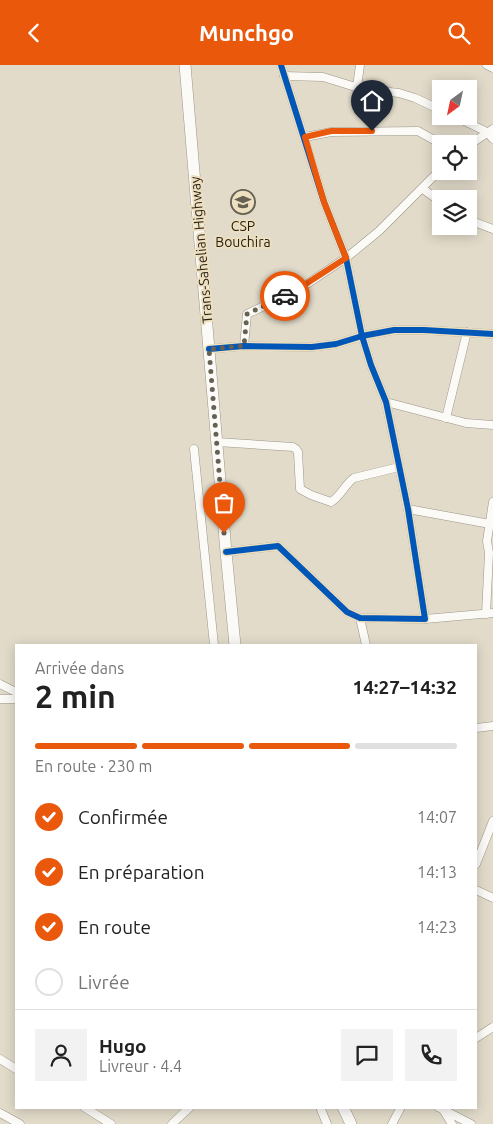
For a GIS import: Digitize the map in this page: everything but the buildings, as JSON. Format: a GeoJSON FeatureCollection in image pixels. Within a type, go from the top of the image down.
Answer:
{"type":"FeatureCollection","features":[{"type":"Feature","properties":{"kind":"highway","name":"Trans-Sahelian Highway"},"geometry":{"type":"LineString","coordinates":[[185,65],[226,552],[236,644]]}},
{"type":"Feature","properties":{"kind":"highway"},"geometry":{"type":"LineString","coordinates":[[344,1109],[351,1124]]}},
{"type":"Feature","properties":{"kind":"street"},"geometry":{"type":"LineString","coordinates":[[281,65],[324,202],[346,258],[362,336],[386,403],[408,509],[425,619]]}},
{"type":"Feature","properties":{"kind":"street"},"geometry":{"type":"LineString","coordinates":[[357,87],[360,65]]}},
{"type":"Feature","properties":{"kind":"street"},"geometry":{"type":"LineString","coordinates":[[487,65],[493,68]]}},
{"type":"Feature","properties":{"kind":"street"},"geometry":{"type":"LineString","coordinates":[[284,76],[322,77],[357,87],[408,95],[432,106]]}},
{"type":"Feature","properties":{"kind":"street"},"geometry":{"type":"LineString","coordinates":[[476,125],[490,131],[493,139]]}},
{"type":"Feature","properties":{"kind":"street"},"geometry":{"type":"LineString","coordinates":[[305,137],[331,131],[418,131],[432,139]]}},
{"type":"Feature","properties":{"kind":"street"},"geometry":{"type":"LineString","coordinates":[[477,140],[490,131]]}},
{"type":"Feature","properties":{"kind":"street"},"geometry":{"type":"LineString","coordinates":[[244,346],[246,317],[250,311],[298,289],[346,258],[379,231],[432,179]]}},
{"type":"Feature","properties":{"kind":"street"},"geometry":{"type":"LineString","coordinates":[[423,189],[432,196]]}},
{"type":"Feature","properties":{"kind":"street"},"geometry":{"type":"LineString","coordinates":[[477,223],[493,229]]}},
{"type":"Feature","properties":{"kind":"street"},"geometry":{"type":"LineString","coordinates":[[209,349],[244,346],[312,347],[336,344],[362,336],[394,330],[493,334]]}},
{"type":"Feature","properties":{"kind":"street"},"geometry":{"type":"LineString","coordinates":[[446,418],[467,332]]}},
{"type":"Feature","properties":{"kind":"street"},"geometry":{"type":"LineString","coordinates":[[386,403],[466,423],[493,425]]}},
{"type":"Feature","properties":{"kind":"street"},"geometry":{"type":"LineString","coordinates":[[217,442],[293,447],[298,452],[300,489],[332,503],[349,481],[354,478],[398,467]]}},
{"type":"Feature","properties":{"kind":"street"},"geometry":{"type":"LineString","coordinates":[[194,449],[214,644]]}},
{"type":"Feature","properties":{"kind":"street"},"geometry":{"type":"LineString","coordinates":[[226,552],[278,545],[347,612],[360,618],[425,619],[490,614],[489,553],[487,541],[493,502]]}},
{"type":"Feature","properties":{"kind":"street"},"geometry":{"type":"LineString","coordinates":[[408,509],[490,524]]}},
{"type":"Feature","properties":{"kind":"street"},"geometry":{"type":"LineString","coordinates":[[360,618],[366,644]]}},
{"type":"Feature","properties":{"kind":"street"},"geometry":{"type":"LineString","coordinates":[[0,684],[15,692]]}},
{"type":"Feature","properties":{"kind":"street"},"geometry":{"type":"LineString","coordinates":[[0,699],[15,699]]}},
{"type":"Feature","properties":{"kind":"street"},"geometry":{"type":"LineString","coordinates":[[477,728],[493,726]]}},
{"type":"Feature","properties":{"kind":"street"},"geometry":{"type":"LineString","coordinates":[[477,861],[493,821]]}},
{"type":"Feature","properties":{"kind":"street"},"geometry":{"type":"LineString","coordinates":[[477,890],[493,898]]}},
{"type":"Feature","properties":{"kind":"street"},"geometry":{"type":"LineString","coordinates":[[477,1037],[493,1027]]}},
{"type":"Feature","properties":{"kind":"street"},"geometry":{"type":"LineString","coordinates":[[0,1059],[15,1068]]}},
{"type":"Feature","properties":{"kind":"street"},"geometry":{"type":"LineString","coordinates":[[87,1109],[110,1124]]}},
{"type":"Feature","properties":{"kind":"street"},"geometry":{"type":"LineString","coordinates":[[172,1124],[188,1109]]}},
{"type":"Feature","properties":{"kind":"street"},"geometry":{"type":"LineString","coordinates":[[321,1109],[327,1124]]}},
{"type":"Feature","properties":{"kind":"street"},"geometry":{"type":"LineString","coordinates":[[392,1124],[400,1109]]}},
{"type":"Feature","properties":{"kind":"street"},"geometry":{"type":"LineString","coordinates":[[441,1109],[452,1124]]}},
{"type":"Feature","properties":{"kind":"street"},"geometry":{"type":"LineString","coordinates":[[441,1109],[471,1124]]}},
{"type":"Feature","properties":{"kind":"street"},"geometry":{"type":"LineString","coordinates":[[0,1113],[18,1124]]}},
{"type":"Feature","properties":{"kind":"cycle path"},"geometry":{"type":"LineString","coordinates":[[226,552],[278,546],[347,612],[360,618],[425,619],[408,509],[386,402],[362,336],[346,258],[324,202],[281,65]]}},
{"type":"Feature","properties":{"kind":"cycle path"},"geometry":{"type":"LineString","coordinates":[[209,349],[244,346],[312,347],[336,344],[362,336],[394,330],[493,334]]}},
{"type":"Feature","properties":{"kind":"way so far"},"geometry":{"type":"LineString","coordinates":[[224,533],[209,349],[244,346],[247,314],[285,296]]}},
{"type":"Feature","properties":{"kind":"place","name":"CSP Bouchira"},"geometry":{"type":"Point","coordinates":[243,202]}},
{"type":"Feature","properties":{"kind":"route"},"geometry":{"type":"LineString","coordinates":[[285,296],[346,258],[324,202],[305,137],[331,131],[372,131]]}}]}
